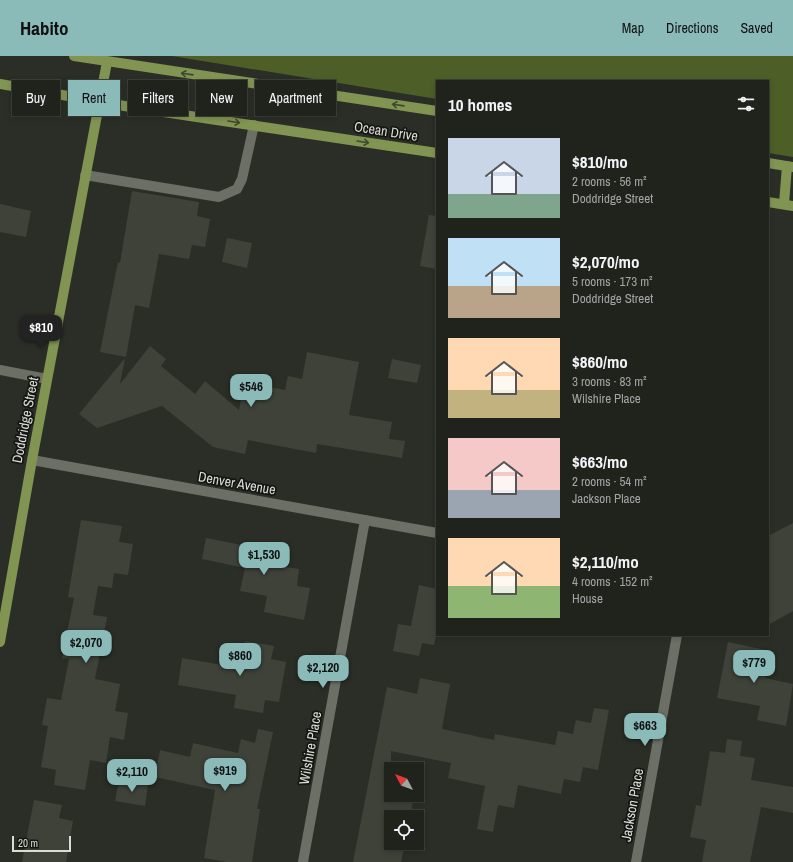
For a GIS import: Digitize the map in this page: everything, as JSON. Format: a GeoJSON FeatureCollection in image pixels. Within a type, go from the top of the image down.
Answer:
{"type":"FeatureCollection","features":[{"type":"Feature","properties":{"kind":"main road","name":"Ocean Drive"},"geometry":{"type":"LineString","coordinates":[[74,56],[436,110]]}},
{"type":"Feature","properties":{"kind":"main road","name":"Doddridge Street"},"geometry":{"type":"LineString","coordinates":[[103,80],[107,62]]}},
{"type":"Feature","properties":{"kind":"main road","name":"Ocean Drive"},"geometry":{"type":"LineString","coordinates":[[0,84],[68,96]]}},
{"type":"Feature","properties":{"kind":"main road","name":"Ocean Drive"},"geometry":{"type":"LineString","coordinates":[[120,105],[436,153]]}},
{"type":"Feature","properties":{"kind":"main road","name":"Doddridge Street"},"geometry":{"type":"LineString","coordinates":[[0,642],[32,460],[96,116]]}},
{"type":"Feature","properties":{"kind":"main road"},"geometry":{"type":"LineString","coordinates":[[769,163],[790,167],[788,205],[769,202]]}},
{"type":"Feature","properties":{"kind":"street"},"geometry":{"type":"LineString","coordinates":[[85,175],[219,197],[236,189],[242,179],[254,125]]}},
{"type":"Feature","properties":{"kind":"street"},"geometry":{"type":"LineString","coordinates":[[0,370],[47,379]]}},
{"type":"Feature","properties":{"kind":"street","name":"Denver Avenue"},"geometry":{"type":"LineString","coordinates":[[32,460],[436,533]]}},
{"type":"Feature","properties":{"kind":"street","name":"Wilshire Place"},"geometry":{"type":"LineString","coordinates":[[303,862],[365,520]]}},
{"type":"Feature","properties":{"kind":"street","name":"Jackson Place"},"geometry":{"type":"LineString","coordinates":[[636,862],[677,636]]}},
{"type":"Feature","properties":{"kind":"green space"},"geometry":{"type":"Polygon","coordinates":[[[172,56],[793,56],[793,157],[769,153],[769,80],[436,80],[436,99],[336,83],[336,80],[320,80],[172,56]]]}},
{"type":"Feature","properties":{"kind":"building"},"geometry":{"type":"Polygon","coordinates":[[[132,191],[199,202],[197,216],[210,219],[205,247],[192,245],[189,259],[159,254],[149,308],[135,305],[126,357],[100,352],[118,262],[120,263],[132,191]]]}},
{"type":"Feature","properties":{"kind":"building"},"geometry":{"type":"Polygon","coordinates":[[[0,204],[31,211],[26,237],[0,232],[0,204]]]}},
{"type":"Feature","properties":{"kind":"building"},"geometry":{"type":"Polygon","coordinates":[[[429,215],[436,216],[436,269],[420,266],[429,215]]]}},
{"type":"Feature","properties":{"kind":"building"},"geometry":{"type":"Polygon","coordinates":[[[227,238],[252,243],[247,268],[222,262],[227,238]]]}},
{"type":"Feature","properties":{"kind":"building"},"geometry":{"type":"Polygon","coordinates":[[[150,346],[166,359],[161,366],[195,394],[205,381],[239,410],[244,382],[285,390],[288,376],[302,379],[307,352],[359,362],[349,415],[392,422],[389,439],[405,441],[402,458],[317,444],[316,453],[248,440],[245,454],[213,447],[162,406],[97,428],[79,414],[125,358],[120,384],[150,346]]]}},
{"type":"Feature","properties":{"kind":"building"},"geometry":{"type":"Polygon","coordinates":[[[392,359],[421,365],[417,383],[388,378],[392,359]]]}},
{"type":"Feature","properties":{"kind":"building"},"geometry":{"type":"Polygon","coordinates":[[[81,520],[122,526],[119,542],[133,544],[128,575],[114,573],[112,588],[98,586],[93,615],[107,617],[95,679],[120,684],[115,711],[128,713],[124,740],[110,737],[106,763],[90,760],[85,790],[54,785],[56,770],[41,767],[48,726],[42,725],[47,698],[61,700],[69,659],[62,658],[74,598],[68,597],[81,520]]]}},
{"type":"Feature","properties":{"kind":"building"},"geometry":{"type":"Polygon","coordinates":[[[793,523],[793,611],[769,624],[769,535],[793,523]]]}},
{"type":"Feature","properties":{"kind":"building"},"geometry":{"type":"Polygon","coordinates":[[[206,538],[262,549],[263,546],[289,551],[286,567],[299,569],[297,586],[310,588],[304,620],[264,612],[267,596],[240,591],[245,568],[202,559],[206,538]]]}},
{"type":"Feature","properties":{"kind":"building"},"geometry":{"type":"Polygon","coordinates":[[[419,585],[436,589],[436,636],[434,645],[422,643],[419,656],[393,651],[398,624],[411,626],[419,585]]]}},
{"type":"Feature","properties":{"kind":"building"},"geometry":{"type":"Polygon","coordinates":[[[245,641],[274,646],[271,659],[286,662],[279,702],[265,700],[263,713],[234,708],[236,695],[178,685],[182,658],[240,668],[245,641]]]}},
{"type":"Feature","properties":{"kind":"building"},"geometry":{"type":"Polygon","coordinates":[[[728,642],[770,651],[765,678],[793,684],[786,726],[757,720],[760,706],[717,698],[728,642]]]}},
{"type":"Feature","properties":{"kind":"building"},"geometry":{"type":"Polygon","coordinates":[[[420,678],[450,684],[442,729],[494,740],[495,734],[555,745],[558,731],[573,734],[576,720],[591,723],[594,708],[609,710],[598,770],[583,767],[580,782],[564,779],[561,794],[518,785],[514,808],[498,805],[493,832],[477,829],[485,786],[448,778],[451,763],[391,751],[391,762],[384,762],[384,802],[413,802],[411,810],[384,810],[384,850],[404,850],[401,862],[353,862],[387,687],[417,694],[420,678]]]}},
{"type":"Feature","properties":{"kind":"building"},"geometry":{"type":"Polygon","coordinates":[[[258,729],[273,732],[257,809],[260,809],[252,862],[227,862],[204,858],[215,790],[155,777],[160,750],[190,757],[193,743],[238,753],[241,739],[255,743],[258,729]]]}},
{"type":"Feature","properties":{"kind":"building"},"geometry":{"type":"Polygon","coordinates":[[[727,739],[742,741],[740,756],[755,758],[751,780],[793,787],[793,813],[761,807],[750,862],[702,862],[706,840],[690,837],[696,805],[701,806],[710,751],[725,753],[727,739]]]}},
{"type":"Feature","properties":{"kind":"building"},"geometry":{"type":"Polygon","coordinates":[[[119,780],[148,785],[145,806],[115,801],[119,780]]]}},
{"type":"Feature","properties":{"kind":"building"},"geometry":{"type":"Polygon","coordinates":[[[34,800],[62,805],[59,818],[73,821],[66,862],[22,862],[34,800]]]}}]}
